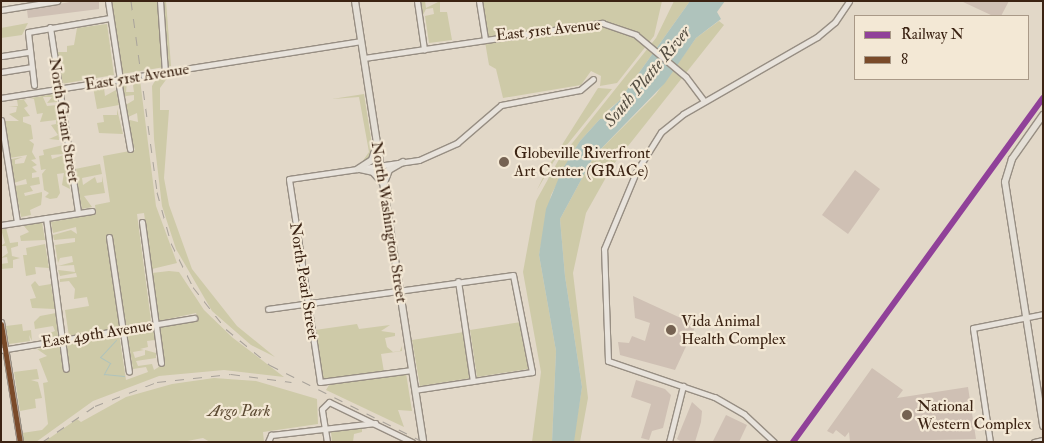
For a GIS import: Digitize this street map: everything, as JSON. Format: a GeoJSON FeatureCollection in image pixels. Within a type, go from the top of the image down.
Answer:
{"type":"FeatureCollection","features":[{"type":"Feature","properties":{"kind":"main road","name":"North Washington Street"},"geometry":{"type":"LineString","coordinates":[[355,1],[423,442]]}},
{"type":"Feature","properties":{"kind":"main road"},"geometry":{"type":"LineString","coordinates":[[1043,115],[1012,158],[1005,179],[1043,426]]}},
{"type":"Feature","properties":{"kind":"main road"},"geometry":{"type":"LineString","coordinates":[[358,169],[372,159],[376,140]]}},
{"type":"Feature","properties":{"kind":"main road"},"geometry":{"type":"LineString","coordinates":[[384,187],[389,170],[403,162]]}},
{"type":"Feature","properties":{"kind":"main road"},"geometry":{"type":"LineString","coordinates":[[358,169],[374,173],[384,187]]}},
{"type":"Feature","properties":{"kind":"street"},"geometry":{"type":"LineString","coordinates":[[9,1],[10,8]]}},
{"type":"Feature","properties":{"kind":"street"},"geometry":{"type":"LineString","coordinates":[[1,10],[57,1]]}},
{"type":"Feature","properties":{"kind":"street"},"geometry":{"type":"LineString","coordinates":[[108,1],[130,149]]}},
{"type":"Feature","properties":{"kind":"street"},"geometry":{"type":"LineString","coordinates":[[160,1],[165,72]]}},
{"type":"Feature","properties":{"kind":"street"},"geometry":{"type":"LineString","coordinates":[[417,1],[424,49]]}},
{"type":"Feature","properties":{"kind":"street"},"geometry":{"type":"LineString","coordinates":[[479,1],[485,38]]}},
{"type":"Feature","properties":{"kind":"street"},"geometry":{"type":"LineString","coordinates":[[774,442],[734,407],[683,386],[608,361],[602,265],[606,238],[653,142],[670,123],[704,101],[817,37],[835,22],[849,1]]}},
{"type":"Feature","properties":{"kind":"street"},"geometry":{"type":"LineString","coordinates":[[34,85],[28,52],[28,32],[110,18]]}},
{"type":"Feature","properties":{"kind":"street","name":"East 51st Avenue"},"geometry":{"type":"LineString","coordinates":[[364,58],[485,38],[602,23],[622,27],[645,41],[686,77],[704,101]]}},
{"type":"Feature","properties":{"kind":"street","name":"North Grant Street"},"geometry":{"type":"LineString","coordinates":[[50,27],[78,213]]}},
{"type":"Feature","properties":{"kind":"street","name":"East 51st Avenue"},"geometry":{"type":"LineString","coordinates":[[1,98],[361,41]]}},
{"type":"Feature","properties":{"kind":"street"},"geometry":{"type":"LineString","coordinates":[[2,56],[28,52]]}},
{"type":"Feature","properties":{"kind":"street"},"geometry":{"type":"LineString","coordinates":[[1,72],[31,67]]}},
{"type":"Feature","properties":{"kind":"street"},"geometry":{"type":"LineString","coordinates":[[358,169],[403,162],[444,151],[510,100],[580,90],[593,79]]}},
{"type":"Feature","properties":{"kind":"street"},"geometry":{"type":"LineString","coordinates":[[1,120],[17,222]]}},
{"type":"Feature","properties":{"kind":"street","name":"North Pearl Street"},"geometry":{"type":"LineString","coordinates":[[358,169],[289,179],[320,383],[412,370]]}},
{"type":"Feature","properties":{"kind":"street"},"geometry":{"type":"LineString","coordinates":[[1,225],[92,211]]}},
{"type":"Feature","properties":{"kind":"street"},"geometry":{"type":"LineString","coordinates":[[46,218],[65,339],[66,369]]}},
{"type":"Feature","properties":{"kind":"street"},"geometry":{"type":"LineString","coordinates":[[142,222],[161,363]]}},
{"type":"Feature","properties":{"kind":"street"},"geometry":{"type":"LineString","coordinates":[[108,237],[129,372]]}},
{"type":"Feature","properties":{"kind":"street"},"geometry":{"type":"LineString","coordinates":[[268,309],[512,274],[532,372],[415,390]]}},
{"type":"Feature","properties":{"kind":"street"},"geometry":{"type":"LineString","coordinates":[[458,281],[473,381]]}},
{"type":"Feature","properties":{"kind":"street"},"geometry":{"type":"LineString","coordinates":[[990,442],[973,330],[976,325],[1043,314]]}},
{"type":"Feature","properties":{"kind":"street","name":"East 49th Avenue"},"geometry":{"type":"LineString","coordinates":[[3,349],[194,318]]}},
{"type":"Feature","properties":{"kind":"street"},"geometry":{"type":"LineString","coordinates":[[1,322],[3,349],[20,442]]}},
{"type":"Feature","properties":{"kind":"street"},"geometry":{"type":"LineString","coordinates":[[669,442],[683,386]]}},
{"type":"Feature","properties":{"kind":"street"},"geometry":{"type":"LineString","coordinates":[[327,442],[322,407],[329,402],[412,442]]}},
{"type":"Feature","properties":{"kind":"street"},"geometry":{"type":"LineString","coordinates":[[268,440],[271,435],[375,423]]}},
{"type":"Feature","properties":{"kind":"street"},"geometry":{"type":"LineString","coordinates":[[1034,442],[1043,440]]}},
{"type":"Feature","properties":{"kind":"green space"},"geometry":{"type":"Polygon","coordinates":[[[110,1],[166,1],[171,66],[122,74],[110,1]]]}},
{"type":"Feature","properties":{"kind":"green space"},"geometry":{"type":"Polygon","coordinates":[[[421,1],[425,1],[426,8],[440,1],[440,12],[447,12],[452,40],[429,43],[425,16],[434,14],[433,8],[426,9],[423,15],[421,1]]]}},
{"type":"Feature","properties":{"kind":"green space"},"geometry":{"type":"Polygon","coordinates":[[[478,1],[662,1],[654,36],[617,83],[600,86],[601,76],[591,71],[581,85],[503,98],[496,69],[489,65],[478,1]]]}},
{"type":"Feature","properties":{"kind":"green space"},"geometry":{"type":"Polygon","coordinates":[[[674,1],[690,1],[619,101],[608,110],[605,119],[600,119],[580,141],[551,195],[539,255],[556,351],[552,442],[532,442],[541,372],[523,272],[536,201],[558,161],[656,38],[674,1]]]}},
{"type":"Feature","properties":{"kind":"green space"},"geometry":{"type":"Polygon","coordinates":[[[719,21],[724,25],[613,165],[586,213],[573,273],[588,398],[580,442],[573,442],[582,387],[565,276],[560,219],[594,156],[656,94],[696,38],[719,21]]]}},
{"type":"Feature","properties":{"kind":"green space"},"geometry":{"type":"Polygon","coordinates":[[[28,23],[22,35],[1,38],[1,28],[28,23]]]}},
{"type":"Feature","properties":{"kind":"green space"},"geometry":{"type":"Polygon","coordinates":[[[107,24],[114,75],[61,84],[57,52],[67,52],[67,46],[74,45],[77,28],[107,24]]]}},
{"type":"Feature","properties":{"kind":"green space"},"geometry":{"type":"Polygon","coordinates":[[[168,77],[160,88],[160,110],[169,110],[164,178],[169,205],[192,269],[237,326],[275,357],[251,345],[212,311],[176,249],[162,206],[154,139],[152,86],[156,79],[168,77]]]}},
{"type":"Feature","properties":{"kind":"green space"},"geometry":{"type":"Polygon","coordinates":[[[140,80],[156,206],[177,263],[152,269],[144,213],[137,214],[151,321],[118,327],[126,380],[148,372],[146,367],[133,369],[127,332],[153,328],[155,340],[147,341],[148,347],[140,349],[144,350],[133,352],[135,358],[145,355],[145,350],[156,353],[156,358],[136,361],[138,366],[152,364],[154,370],[165,363],[159,327],[198,319],[196,313],[159,321],[152,273],[169,271],[179,272],[204,310],[233,338],[284,377],[224,370],[159,376],[93,401],[36,442],[24,442],[22,433],[42,430],[48,424],[43,383],[48,382],[39,359],[47,356],[37,349],[70,343],[65,310],[89,306],[87,297],[74,299],[75,289],[69,281],[60,282],[60,279],[77,277],[76,273],[60,276],[58,270],[75,272],[74,265],[58,266],[73,262],[72,256],[60,258],[58,263],[55,245],[75,242],[75,238],[54,240],[53,235],[71,230],[77,234],[76,227],[53,233],[51,222],[96,214],[95,205],[110,202],[103,156],[135,150],[126,119],[138,122],[137,113],[126,118],[124,106],[134,100],[134,95],[126,96],[123,101],[121,84],[127,82],[126,92],[134,92],[133,85],[140,80]]]}},
{"type":"Feature","properties":{"kind":"green space"},"geometry":{"type":"Polygon","coordinates":[[[116,85],[104,88],[105,96],[116,90],[119,105],[97,109],[93,87],[116,85]]]}},
{"type":"Feature","properties":{"kind":"green space"},"geometry":{"type":"Polygon","coordinates":[[[598,88],[612,89],[554,161],[537,190],[548,167],[598,88]]]}},
{"type":"Feature","properties":{"kind":"green space"},"geometry":{"type":"Polygon","coordinates":[[[55,94],[57,102],[47,103],[52,97],[43,97],[47,106],[57,105],[59,140],[49,139],[58,135],[51,125],[56,124],[56,120],[40,122],[43,113],[37,114],[34,99],[30,98],[55,94]]]}},
{"type":"Feature","properties":{"kind":"green space"},"geometry":{"type":"Polygon","coordinates":[[[364,94],[372,145],[369,158],[362,162],[369,152],[359,97],[332,99],[364,94]]]}},
{"type":"Feature","properties":{"kind":"green space"},"geometry":{"type":"Polygon","coordinates":[[[27,99],[24,100],[28,106],[24,108],[30,116],[23,117],[23,122],[31,125],[33,139],[29,140],[34,144],[32,152],[36,159],[31,160],[37,165],[32,167],[37,172],[32,173],[32,178],[39,177],[40,184],[30,186],[33,191],[24,193],[25,196],[42,192],[42,196],[41,205],[30,210],[31,215],[21,217],[15,186],[27,184],[26,179],[14,183],[11,159],[23,157],[15,160],[15,164],[24,163],[27,155],[10,158],[5,121],[19,121],[9,114],[16,112],[17,107],[8,107],[18,106],[17,100],[27,99]]]}},
{"type":"Feature","properties":{"kind":"green space"},"geometry":{"type":"Polygon","coordinates":[[[117,109],[123,134],[99,133],[97,123],[104,122],[103,115],[117,115],[117,109]]]}},
{"type":"Feature","properties":{"kind":"green space"},"geometry":{"type":"Polygon","coordinates":[[[63,145],[64,154],[51,155],[52,159],[64,155],[70,189],[62,185],[64,173],[57,174],[60,193],[57,198],[50,199],[45,197],[49,193],[44,190],[42,174],[46,169],[41,170],[39,156],[44,155],[43,150],[63,145]]]}},
{"type":"Feature","properties":{"kind":"green space"},"geometry":{"type":"Polygon","coordinates":[[[100,164],[102,174],[82,178],[83,185],[95,177],[97,183],[102,182],[102,176],[105,193],[84,196],[92,207],[82,209],[75,169],[100,164]]]}},
{"type":"Feature","properties":{"kind":"green space"},"geometry":{"type":"Polygon","coordinates":[[[42,222],[45,240],[21,241],[20,236],[29,232],[24,226],[42,222]]]}},
{"type":"Feature","properties":{"kind":"green space"},"geometry":{"type":"Polygon","coordinates":[[[6,228],[10,243],[18,242],[18,246],[11,248],[12,256],[20,258],[13,260],[13,268],[1,269],[1,264],[8,263],[7,257],[1,258],[8,253],[6,246],[1,246],[5,243],[1,229],[6,228]]]}},
{"type":"Feature","properties":{"kind":"green space"},"geometry":{"type":"Polygon","coordinates":[[[45,244],[49,268],[35,267],[36,274],[26,276],[23,255],[27,255],[26,248],[45,244]]]}},
{"type":"Feature","properties":{"kind":"green space"},"geometry":{"type":"Polygon","coordinates":[[[35,281],[39,286],[51,284],[55,309],[32,308],[30,299],[36,298],[31,285],[35,281]]]}},
{"type":"Feature","properties":{"kind":"green space"},"geometry":{"type":"Polygon","coordinates":[[[56,313],[58,336],[47,338],[47,334],[55,331],[53,326],[35,329],[34,322],[40,316],[56,313]]]}},
{"type":"Feature","properties":{"kind":"green space"},"geometry":{"type":"Polygon","coordinates":[[[521,322],[528,369],[477,377],[470,330],[521,322]]]}},
{"type":"Feature","properties":{"kind":"green space"},"geometry":{"type":"Polygon","coordinates":[[[22,324],[23,331],[31,330],[32,341],[29,335],[30,341],[9,344],[6,326],[22,324]]]}},
{"type":"Feature","properties":{"kind":"green space"},"geometry":{"type":"Polygon","coordinates":[[[357,324],[359,329],[390,325],[381,331],[395,333],[395,336],[385,338],[387,347],[393,352],[400,351],[402,346],[402,351],[381,354],[384,372],[323,382],[315,330],[357,324]]]}},
{"type":"Feature","properties":{"kind":"green space"},"geometry":{"type":"Polygon","coordinates":[[[464,332],[471,378],[420,386],[412,340],[464,332]]]}},
{"type":"Feature","properties":{"kind":"green space"},"geometry":{"type":"Polygon","coordinates":[[[37,369],[39,379],[31,380],[38,382],[42,398],[35,399],[36,408],[20,411],[14,372],[37,369]]]}},
{"type":"Feature","properties":{"kind":"green space"},"geometry":{"type":"Polygon","coordinates":[[[406,373],[412,411],[398,410],[404,427],[326,390],[329,385],[406,373]]]}},
{"type":"Feature","properties":{"kind":"green space","name":"Argo Park"},"geometry":{"type":"Polygon","coordinates":[[[214,378],[256,381],[317,399],[318,424],[263,432],[264,442],[210,442],[203,438],[182,442],[44,442],[77,419],[81,422],[126,397],[172,384],[214,378]]]}},
{"type":"Feature","properties":{"kind":"green space"},"geometry":{"type":"Polygon","coordinates":[[[362,428],[362,432],[354,434],[353,442],[332,442],[331,432],[362,428]]]}},
{"type":"Feature","properties":{"kind":"water","name":"South Platte River"},"geometry":{"type":"Polygon","coordinates":[[[690,1],[725,1],[717,12],[721,19],[696,38],[665,83],[594,156],[560,219],[565,276],[582,387],[574,442],[552,442],[556,351],[539,255],[546,209],[562,170],[580,141],[600,119],[605,119],[605,114],[619,101],[690,1]]]}},
{"type":"Feature","properties":{"kind":"building"},"geometry":{"type":"Polygon","coordinates":[[[75,1],[99,1],[99,9],[28,18],[27,10],[75,1]]]}},
{"type":"Feature","properties":{"kind":"building"},"geometry":{"type":"Polygon","coordinates":[[[961,1],[1009,1],[1002,15],[991,15],[961,1]]]}},
{"type":"Feature","properties":{"kind":"building"},"geometry":{"type":"Polygon","coordinates":[[[855,170],[880,189],[848,234],[822,215],[855,170]]]}},
{"type":"Feature","properties":{"kind":"building","name":"Vida Animal Health Complex"},"geometry":{"type":"Polygon","coordinates":[[[633,296],[696,325],[675,370],[620,355],[618,342],[629,343],[632,336],[645,341],[650,323],[635,318],[633,296]]]}},
{"type":"Feature","properties":{"kind":"building","name":"National Western Complex"},"geometry":{"type":"Polygon","coordinates":[[[872,368],[903,390],[897,398],[968,387],[976,439],[850,442],[849,432],[845,437],[836,430],[833,434],[827,431],[872,368]]]}},
{"type":"Feature","properties":{"kind":"building"},"geometry":{"type":"Polygon","coordinates":[[[636,380],[665,389],[671,395],[663,428],[652,431],[649,440],[641,438],[651,404],[631,397],[636,380]]]}},
{"type":"Feature","properties":{"kind":"building"},"geometry":{"type":"Polygon","coordinates":[[[692,402],[702,411],[701,422],[695,442],[682,442],[677,439],[692,402]]]}},
{"type":"Feature","properties":{"kind":"building"},"geometry":{"type":"Polygon","coordinates":[[[726,415],[747,425],[739,442],[713,441],[726,415]]]}},
{"type":"Feature","properties":{"kind":"waterway"},"geometry":{"type":"LineString","coordinates":[[116,340],[100,357],[110,363],[104,374],[124,376]]}},
{"type":"Feature","properties":{"kind":"railway"},"geometry":{"type":"LineString","coordinates":[[131,1],[157,192],[171,243],[193,287],[226,329],[270,365],[424,442]]}},
{"type":"Feature","properties":{"kind":"railway"},"geometry":{"type":"LineString","coordinates":[[42,442],[95,406],[157,382],[231,374],[291,382]]}},
{"type":"Feature","properties":{"kind":"rail line","name":"N"},"geometry":{"type":"LineString","coordinates":[[793,442],[1043,98]]}},
{"type":"Feature","properties":{"kind":"transit line","name":"8"},"geometry":{"type":"LineString","coordinates":[[1,324],[20,442]]}},
{"type":"Feature","properties":{"kind":"place","name":"Globeville Riverfront Art Center (GRACe)"},"geometry":{"type":"Point","coordinates":[504,162]}},
{"type":"Feature","properties":{"kind":"place","name":"Vida Animal Health Complex"},"geometry":{"type":"Point","coordinates":[671,330]}},
{"type":"Feature","properties":{"kind":"place","name":"National Western Complex"},"geometry":{"type":"Point","coordinates":[907,415]}}]}
